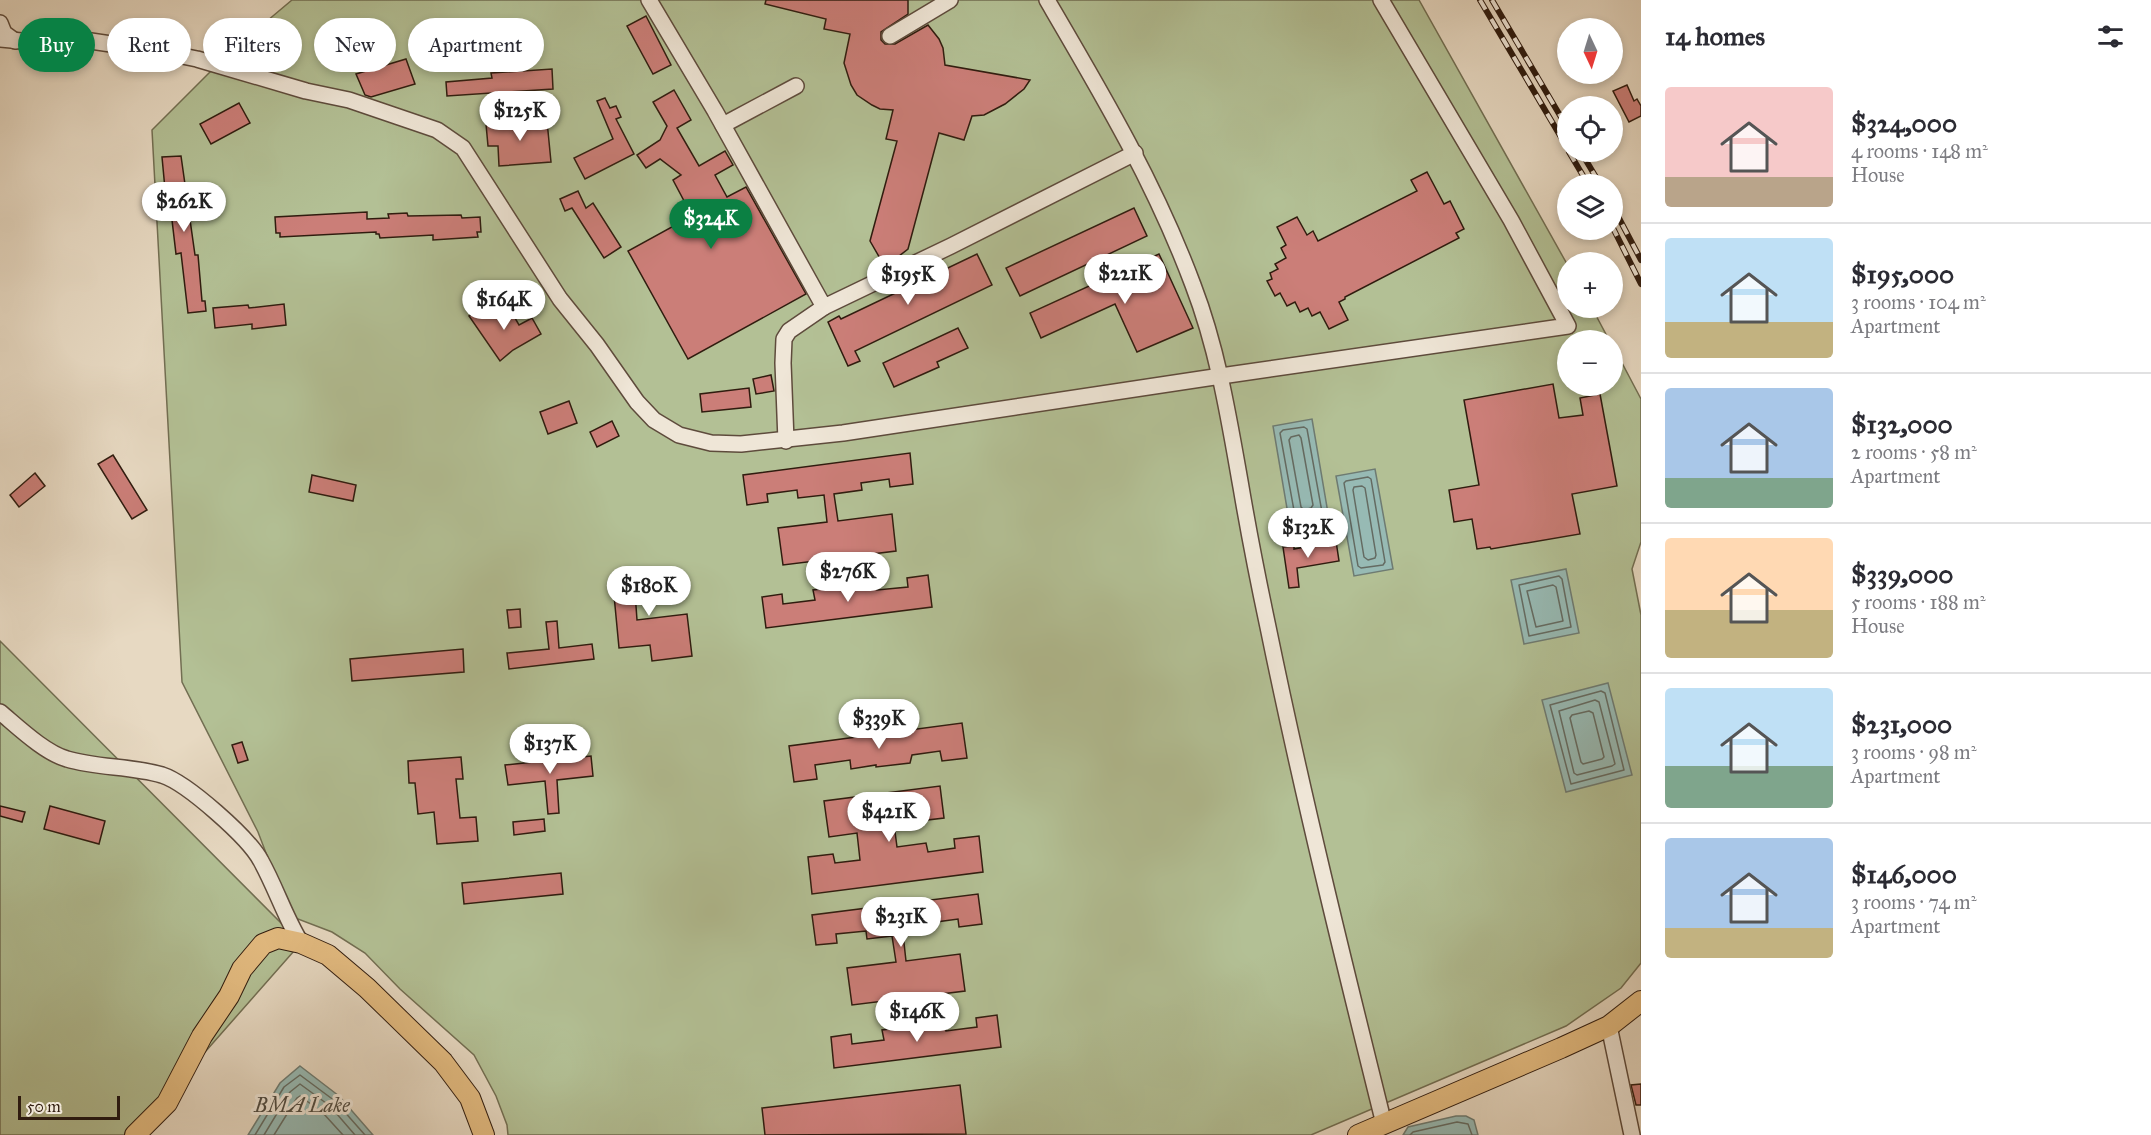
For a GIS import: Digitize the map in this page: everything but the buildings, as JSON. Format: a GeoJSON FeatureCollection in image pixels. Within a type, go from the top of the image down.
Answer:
{"type":"FeatureCollection","features":[{"type":"Feature","properties":{"kind":"main road"},"geometry":{"type":"LineString","coordinates":[[135,1135],[167,1103],[202,1036],[229,996],[242,969],[263,944],[278,938],[301,943],[328,955],[367,988],[443,1062],[470,1098],[484,1135]]}},
{"type":"Feature","properties":{"kind":"main road"},"geometry":{"type":"LineString","coordinates":[[1358,1135],[1609,1026],[1641,1001]]}},
{"type":"Feature","properties":{"kind":"street"},"geometry":{"type":"LineString","coordinates":[[649,0],[723,125],[824,307]]}},
{"type":"Feature","properties":{"kind":"street"},"geometry":{"type":"LineString","coordinates":[[890,36],[950,0]]}},
{"type":"Feature","properties":{"kind":"street"},"geometry":{"type":"LineString","coordinates":[[1047,0],[1136,153],[1164,212],[1194,288],[1221,376],[1243,499],[1294,748],[1384,1124]]}},
{"type":"Feature","properties":{"kind":"street"},"geometry":{"type":"LineString","coordinates":[[0,23],[7,40],[54,44],[84,40],[197,59],[306,91],[349,100],[437,130],[463,148],[560,299],[597,345],[637,402],[654,420],[679,435],[711,443],[741,444],[786,441],[1568,326],[1511,220],[1381,0]]}},
{"type":"Feature","properties":{"kind":"street"},"geometry":{"type":"LineString","coordinates":[[723,125],[796,86]]}},
{"type":"Feature","properties":{"kind":"street"},"geometry":{"type":"LineString","coordinates":[[786,441],[783,363],[784,339],[789,331],[824,307],[1136,153]]}},
{"type":"Feature","properties":{"kind":"street"},"geometry":{"type":"LineString","coordinates":[[0,712],[32,740],[65,759],[122,767],[163,776],[186,787],[210,807],[260,859],[301,943]]}},
{"type":"Feature","properties":{"kind":"street"},"geometry":{"type":"LineString","coordinates":[[1609,1026],[1632,1135]]}},
{"type":"Feature","properties":{"kind":"green space"},"geometry":{"type":"Polygon","coordinates":[[[292,0],[1419,0],[1560,252],[1557,252],[1557,318],[1597,318],[1604,330],[1557,330],[1557,396],[1623,396],[1623,365],[1641,399],[1641,542],[1632,569],[1641,615],[1641,963],[1621,988],[1566,1026],[1311,1135],[508,1135],[507,1125],[496,1096],[474,1055],[400,989],[365,953],[332,932],[290,916],[258,832],[182,682],[152,130],[210,72],[302,72],[302,18],[271,18],[292,0]]]}},
{"type":"Feature","properties":{"kind":"green space"},"geometry":{"type":"Polygon","coordinates":[[[0,641],[301,943],[132,1135],[0,1135],[0,641]]]}},
{"type":"Feature","properties":{"kind":"water"},"geometry":{"type":"Polygon","coordinates":[[[1312,419],[1329,519],[1290,526],[1273,426],[1312,419]]]}},
{"type":"Feature","properties":{"kind":"water"},"geometry":{"type":"Polygon","coordinates":[[[1375,469],[1393,569],[1354,576],[1336,476],[1375,469]]]}},
{"type":"Feature","properties":{"kind":"water"},"geometry":{"type":"Polygon","coordinates":[[[1566,569],[1579,633],[1524,644],[1511,580],[1566,569]]]}},
{"type":"Feature","properties":{"kind":"water"},"geometry":{"type":"Polygon","coordinates":[[[1608,683],[1632,775],[1566,792],[1542,700],[1608,683]]]}},
{"type":"Feature","properties":{"kind":"water","name":"BMA Lake"},"geometry":{"type":"Polygon","coordinates":[[[300,1066],[339,1096],[373,1135],[248,1135],[280,1083],[300,1066]]]}},
{"type":"Feature","properties":{"kind":"water"},"geometry":{"type":"Polygon","coordinates":[[[1456,1116],[1466,1116],[1474,1120],[1478,1135],[1403,1135],[1408,1127],[1456,1116]]]}},
{"type":"Feature","properties":{"kind":"railway"},"geometry":{"type":"LineString","coordinates":[[1480,0],[1557,130]]}},
{"type":"Feature","properties":{"kind":"railway"},"geometry":{"type":"LineString","coordinates":[[1492,0],[1557,110]]}},
{"type":"Feature","properties":{"kind":"railway"},"geometry":{"type":"LineString","coordinates":[[1575,162],[1582,174]]}},
{"type":"Feature","properties":{"kind":"railway"},"geometry":{"type":"LineString","coordinates":[[1587,162],[1594,174]]}},
{"type":"Feature","properties":{"kind":"railway"},"geometry":{"type":"LineString","coordinates":[[1623,226],[1641,260]]}},
{"type":"Feature","properties":{"kind":"railway"},"geometry":{"type":"LineString","coordinates":[[1619,240],[1641,284]]}}]}
